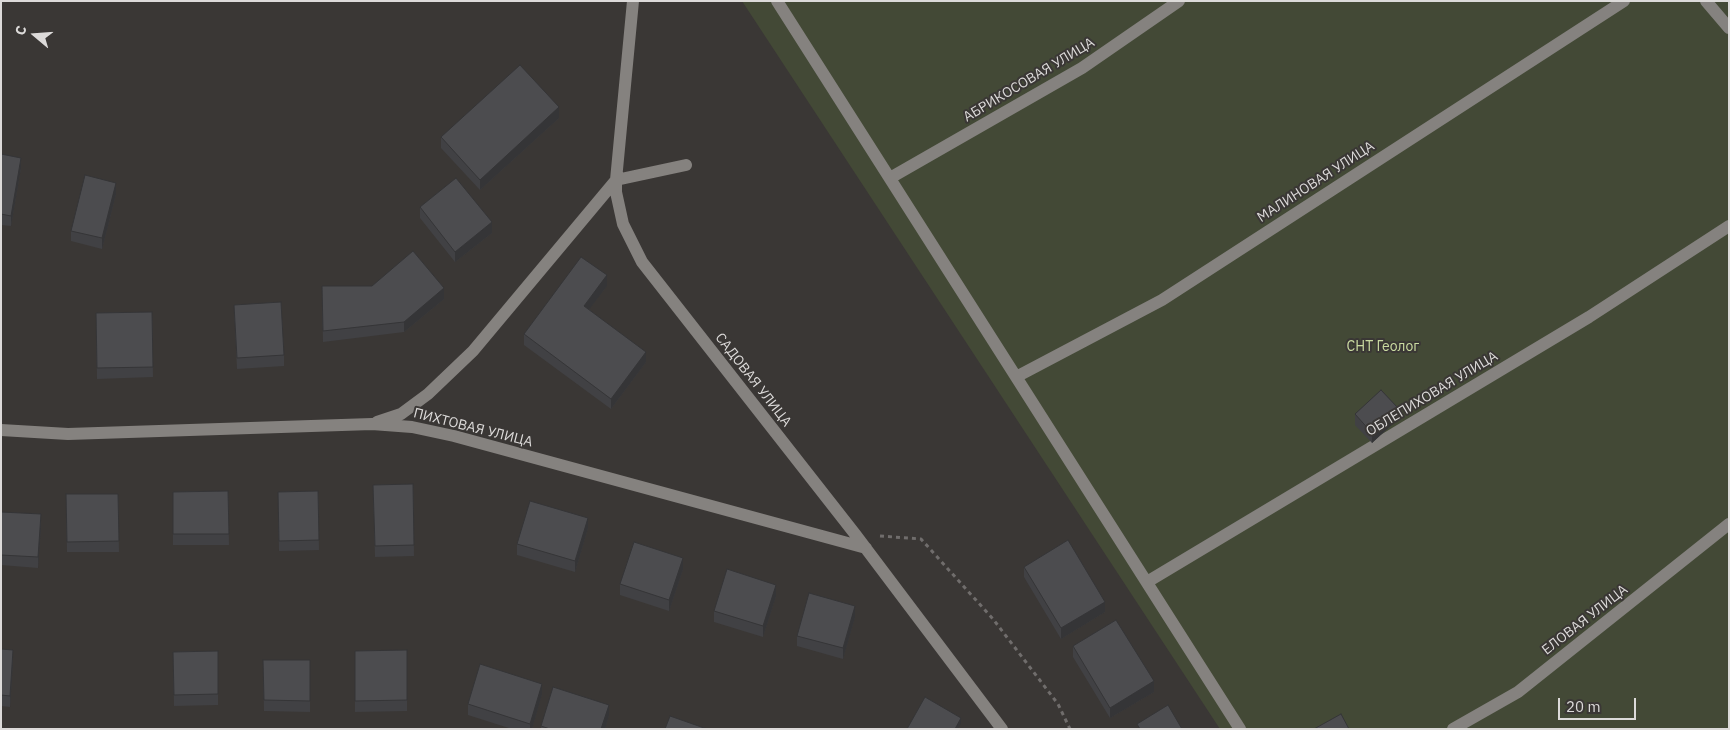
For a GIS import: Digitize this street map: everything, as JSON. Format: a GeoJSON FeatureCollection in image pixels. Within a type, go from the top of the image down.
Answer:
{"type":"FeatureCollection","features":[{"type":"Feature","properties":{"kind":"street","name":"САДОВАЯ УЛИЦА"},"geometry":{"type":"LineString","coordinates":[[633,1],[616,192],[623,224],[642,262],[866,548],[1002,729]]}},
{"type":"Feature","properties":{"kind":"street"},"geometry":{"type":"LineString","coordinates":[[777,1],[1240,729]]}},
{"type":"Feature","properties":{"kind":"street","name":"АБРИКОСОВАЯ УЛИЦА"},"geometry":{"type":"LineString","coordinates":[[890,178],[1082,68],[1179,1]]}},
{"type":"Feature","properties":{"kind":"street","name":"МАЛИНОВАЯ УЛИЦА"},"geometry":{"type":"LineString","coordinates":[[1016,377],[1162,300],[1624,1]]}},
{"type":"Feature","properties":{"kind":"street"},"geometry":{"type":"LineString","coordinates":[[1706,1],[1729,28]]}},
{"type":"Feature","properties":{"kind":"street"},"geometry":{"type":"LineString","coordinates":[[372,424],[401,414],[428,394],[473,351],[616,180],[686,165]]}},
{"type":"Feature","properties":{"kind":"street","name":"ОБЛЕПИХОВАЯ УЛИЦА"},"geometry":{"type":"LineString","coordinates":[[1147,582],[1589,316],[1729,226]]}},
{"type":"Feature","properties":{"kind":"street","name":"ПИХТОВАЯ УЛИЦА"},"geometry":{"type":"LineString","coordinates":[[1,430],[68,434],[372,424],[412,427],[454,436],[866,548]]}},
{"type":"Feature","properties":{"kind":"street","name":"ЕЛОВАЯ УЛИЦА"},"geometry":{"type":"LineString","coordinates":[[1453,729],[1518,692],[1729,524]]}},
{"type":"Feature","properties":{"kind":"path"},"geometry":{"type":"LineString","coordinates":[[855,534],[921,538],[993,619],[1058,704],[1070,729]]}},
{"type":"Feature","properties":{"kind":"green space","name":"СНТ Геолог"},"geometry":{"type":"Polygon","coordinates":[[[742,1],[1729,1],[1729,729],[1220,729],[742,1]]]}},
{"type":"Feature","properties":{"kind":"building"},"geometry":{"type":"Polygon","coordinates":[[[520,65],[559,107],[480,180],[441,137],[520,65]]]}},
{"type":"Feature","properties":{"kind":"building"},"geometry":{"type":"Polygon","coordinates":[[[1,154],[21,158],[11,216],[1,214],[1,154]]]}},
{"type":"Feature","properties":{"kind":"building"},"geometry":{"type":"Polygon","coordinates":[[[85,175],[116,183],[102,238],[71,231],[85,175]]]}},
{"type":"Feature","properties":{"kind":"building"},"geometry":{"type":"Polygon","coordinates":[[[456,178],[492,222],[455,252],[420,207],[456,178]]]}},
{"type":"Feature","properties":{"kind":"building"},"geometry":{"type":"Polygon","coordinates":[[[413,251],[444,288],[404,322],[323,331],[322,286],[372,286],[413,251]]]}},
{"type":"Feature","properties":{"kind":"building"},"geometry":{"type":"Polygon","coordinates":[[[581,257],[607,275],[584,306],[646,352],[611,399],[524,334],[581,257]]]}},
{"type":"Feature","properties":{"kind":"building"},"geometry":{"type":"Polygon","coordinates":[[[281,302],[284,355],[237,358],[234,305],[281,302]]]}},
{"type":"Feature","properties":{"kind":"building"},"geometry":{"type":"Polygon","coordinates":[[[152,312],[153,367],[97,368],[96,313],[152,312]]]}},
{"type":"Feature","properties":{"kind":"building"},"geometry":{"type":"Polygon","coordinates":[[[1381,390],[1398,408],[1372,433],[1355,414],[1381,390]]]}},
{"type":"Feature","properties":{"kind":"building"},"geometry":{"type":"Polygon","coordinates":[[[413,484],[414,545],[375,546],[373,485],[413,484]]]}},
{"type":"Feature","properties":{"kind":"building"},"geometry":{"type":"Polygon","coordinates":[[[228,491],[229,534],[173,534],[173,492],[228,491]]]}},
{"type":"Feature","properties":{"kind":"building"},"geometry":{"type":"Polygon","coordinates":[[[318,491],[319,540],[279,541],[278,492],[318,491]]]}},
{"type":"Feature","properties":{"kind":"building"},"geometry":{"type":"Polygon","coordinates":[[[66,494],[118,494],[119,541],[67,542],[66,494]]]}},
{"type":"Feature","properties":{"kind":"building"},"geometry":{"type":"Polygon","coordinates":[[[530,501],[588,518],[575,561],[517,544],[530,501]]]}},
{"type":"Feature","properties":{"kind":"building"},"geometry":{"type":"Polygon","coordinates":[[[1,512],[41,514],[38,557],[1,555],[1,512]]]}},
{"type":"Feature","properties":{"kind":"building"},"geometry":{"type":"Polygon","coordinates":[[[1068,540],[1105,602],[1061,628],[1024,567],[1068,540]]]}},
{"type":"Feature","properties":{"kind":"building"},"geometry":{"type":"Polygon","coordinates":[[[634,542],[683,558],[669,600],[620,584],[634,542]]]}},
{"type":"Feature","properties":{"kind":"building"},"geometry":{"type":"Polygon","coordinates":[[[727,569],[776,585],[763,626],[714,611],[727,569]]]}},
{"type":"Feature","properties":{"kind":"building"},"geometry":{"type":"Polygon","coordinates":[[[809,593],[855,606],[843,648],[797,636],[809,593]]]}},
{"type":"Feature","properties":{"kind":"building"},"geometry":{"type":"Polygon","coordinates":[[[1116,620],[1154,681],[1110,708],[1073,646],[1116,620]]]}},
{"type":"Feature","properties":{"kind":"building"},"geometry":{"type":"Polygon","coordinates":[[[1,649],[13,650],[10,696],[1,695],[1,649]]]}},
{"type":"Feature","properties":{"kind":"building"},"geometry":{"type":"Polygon","coordinates":[[[407,650],[407,700],[355,701],[355,651],[407,650]]]}},
{"type":"Feature","properties":{"kind":"building"},"geometry":{"type":"Polygon","coordinates":[[[218,651],[218,694],[174,695],[173,652],[218,651]]]}},
{"type":"Feature","properties":{"kind":"building"},"geometry":{"type":"Polygon","coordinates":[[[263,660],[310,660],[310,701],[264,700],[263,660]]]}},
{"type":"Feature","properties":{"kind":"building"},"geometry":{"type":"Polygon","coordinates":[[[480,664],[542,684],[530,724],[468,704],[480,664]]]}},
{"type":"Feature","properties":{"kind":"building"},"geometry":{"type":"Polygon","coordinates":[[[553,687],[609,705],[601,729],[550,729],[541,726],[553,687]]]}},
{"type":"Feature","properties":{"kind":"building"},"geometry":{"type":"Polygon","coordinates":[[[925,697],[961,718],[955,729],[907,729],[925,697]]]}},
{"type":"Feature","properties":{"kind":"building"},"geometry":{"type":"Polygon","coordinates":[[[1168,705],[1182,729],[1140,729],[1137,724],[1168,705]]]}},
{"type":"Feature","properties":{"kind":"building"},"geometry":{"type":"Polygon","coordinates":[[[1341,714],[1349,729],[1314,729],[1341,714]]]}},
{"type":"Feature","properties":{"kind":"building"},"geometry":{"type":"Polygon","coordinates":[[[670,716],[707,729],[665,729],[670,716]]]}}]}
